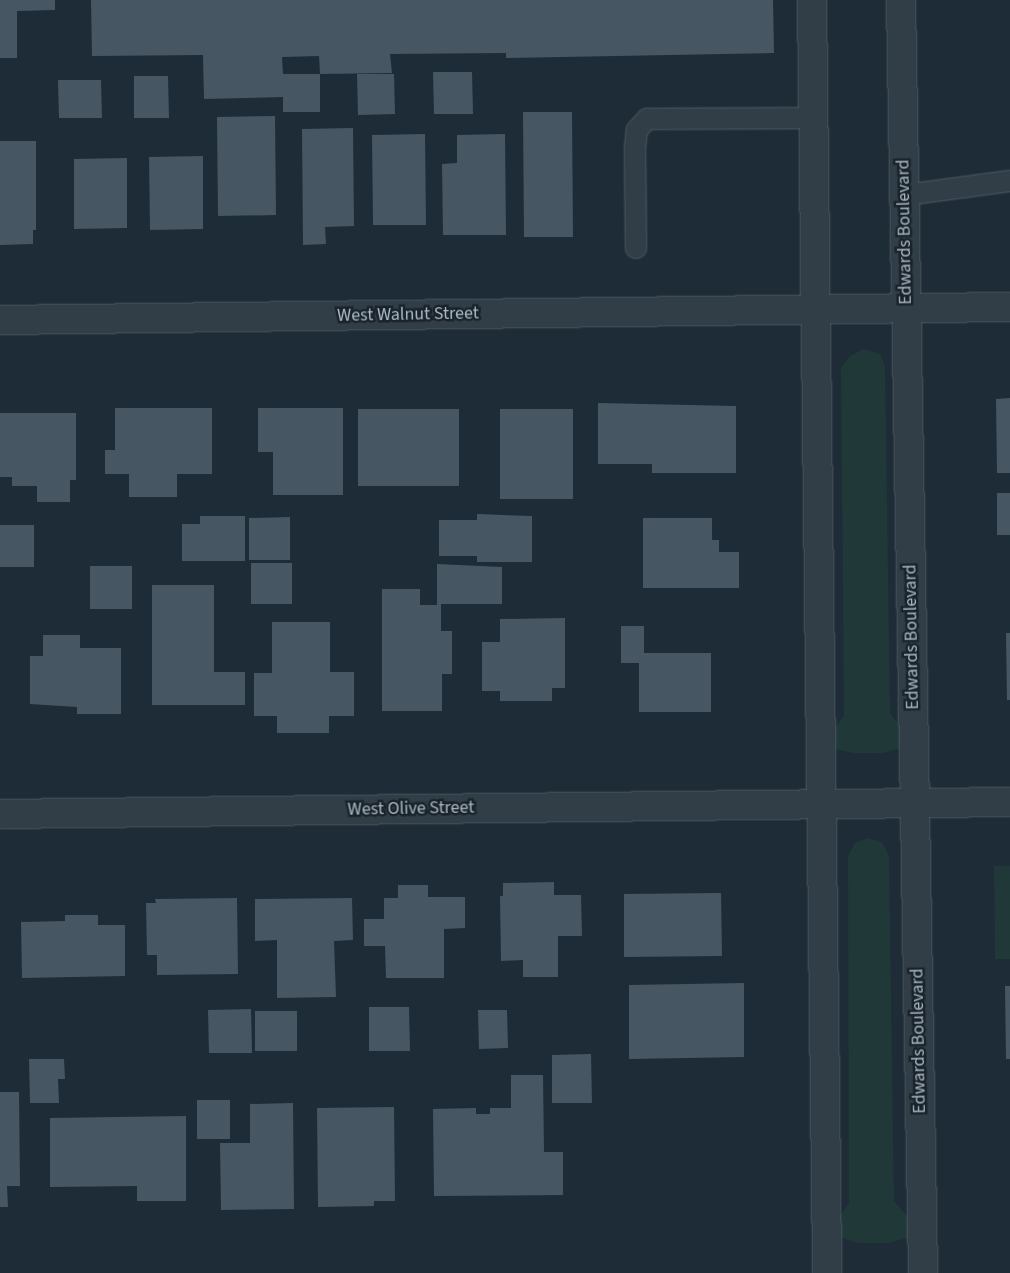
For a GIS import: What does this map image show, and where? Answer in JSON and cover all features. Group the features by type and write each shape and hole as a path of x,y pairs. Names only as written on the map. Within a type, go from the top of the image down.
{"street":[{"path":"812,0 826,1273"},
{"name":"Edwards Boulevard","path":"901,0 923,1273"},
{"name":"West Walnut Street","path":"0,320 1010,307"},
{"name":"West Olive Street","path":"0,814 1010,802"}],"lane":[{"path":"636,248 635,148 637,130 647,119 814,118"},
{"path":"905,195 1010,181"}],"green space":[{"path":"863,349 880,354 885,365 890,713 903,731 904,747 883,753 853,753 832,748 832,732 844,716 841,368 850,356"},
{"path":"867,838 882,842 889,856 894,1201 911,1221 911,1237 889,1243 858,1243 837,1236 837,1221 849,1203 848,856 855,843"},
{"path":"994,866 1010,866 1010,959 995,959"}],"building":[{"path":"0,0 55,0 55,10 17,11 17,58 0,58"},
{"path":"91,0 773,0 774,53 506,58 506,53 390,54 392,73 320,74 320,112 283,112 283,97 204,99 203,55 92,56","holes":["319,56 320,74 283,74 282,57"]},
{"path":"433,72 472,72 473,114 434,114"},
{"path":"357,74 394,74 395,114 358,115"},
{"path":"134,76 168,76 169,118 134,118"},
{"path":"58,80 101,80 102,118 59,118"},
{"path":"523,112 572,112 573,237 524,237"},
{"path":"275,116 276,215 218,216 217,117"},
{"path":"353,128 354,226 325,227 326,244 303,245 302,129"},
{"path":"425,134 426,225 373,225 372,135"},
{"path":"505,134 506,235 443,235 442,164 457,163 457,135"},
{"path":"0,141 36,141 36,230 33,230 33,244 0,245"},
{"path":"203,156 203,229 150,230 149,157"},
{"path":"127,158 127,228 74,229 74,159"},
{"path":"1010,398 1010,473 997,473 996,399"},
{"path":"598,403 736,406 736,473 652,473 652,464 598,464"},
{"path":"115,408 212,408 212,474 177,474 177,497 129,497 129,474 105,474 105,450 115,450"},
{"path":"258,408 343,408 343,495 273,495 273,452 258,452"},
{"path":"358,409 459,409 459,486 358,486"},
{"path":"500,409 573,409 573,499 500,499"},
{"path":"0,413 76,413 76,480 70,480 70,502 37,502 37,486 12,486 12,477 0,477"},
{"path":"997,493 1010,493 1010,535 997,535"},
{"path":"477,514 532,516 532,562 477,562 477,556 439,556 439,520 477,520"},
{"path":"200,516 245,516 245,561 182,561 182,524 200,524"},
{"path":"290,517 290,560 249,560 249,518"},
{"path":"643,518 712,518 712,540 719,540 719,552 739,552 739,588 643,588"},
{"path":"0,525 34,525 34,567 0,567"},
{"path":"251,563 292,563 292,604 251,604"},
{"path":"437,564 502,567 502,604 441,604 441,631 452,631 452,674 442,674 442,711 382,711 382,589 420,589 420,605 437,605"},
{"path":"90,566 132,566 132,609 90,609"},
{"path":"152,585 214,585 214,672 245,672 245,705 152,705"},
{"path":"565,618 565,688 552,688 552,701 500,701 500,691 482,691 482,642 500,642 500,619"},
{"path":"272,622 330,622 330,672 354,672 354,716 329,716 329,733 277,733 277,716 254,716 254,673 272,673"},
{"path":"621,626 644,626 644,653 711,653 711,712 639,712 639,663 621,663"},
{"path":"1006,633 1010,633 1010,700 1007,700"},
{"path":"43,635 80,635 80,648 121,648 121,714 77,714 77,707 30,704 30,656 43,656"},
{"path":"554,882 554,895 581,895 582,936 558,936 558,977 523,977 523,960 501,961 500,896 503,896 503,883"},
{"path":"398,885 428,885 428,897 465,897 465,928 444,929 444,978 386,978 385,946 364,946 364,919 384,919 384,898 398,898"},
{"path":"721,893 722,956 624,957 624,894"},
{"path":"237,898 238,974 157,975 157,955 147,955 146,903 156,903 155,899"},
{"path":"352,898 353,940 334,941 336,997 277,998 277,940 255,941 255,899"},
{"path":"65,915 98,915 98,925 125,925 125,976 22,978 21,922 65,921"},
{"path":"744,983 744,1057 629,1059 629,985"},
{"path":"1005,986 1010,986 1010,1059 1006,1059"},
{"path":"369,1007 409,1007 410,1051 369,1051"},
{"path":"251,1009 252,1053 209,1053 208,1010"},
{"path":"478,1010 507,1010 508,1048 479,1049"},
{"path":"255,1011 297,1011 297,1051 255,1051"},
{"path":"591,1054 592,1103 552,1103 552,1055"},
{"path":"29,1059 64,1059 65,1079 58,1079 59,1103 30,1103"},
{"path":"511,1075 543,1075 544,1152 563,1152 563,1195 434,1196 433,1109 476,1108 476,1114 490,1114 490,1108 511,1108"},
{"path":"0,1092 19,1092 20,1186 7,1186 8,1207 0,1207"},
{"path":"197,1100 230,1100 230,1139 197,1139"},
{"path":"293,1103 294,1209 221,1210 220,1143 250,1143 250,1104"},
{"path":"394,1107 395,1201 374,1201 374,1206 318,1207 317,1108"},
{"path":"186,1116 186,1201 137,1201 137,1186 50,1187 50,1118"}]}
